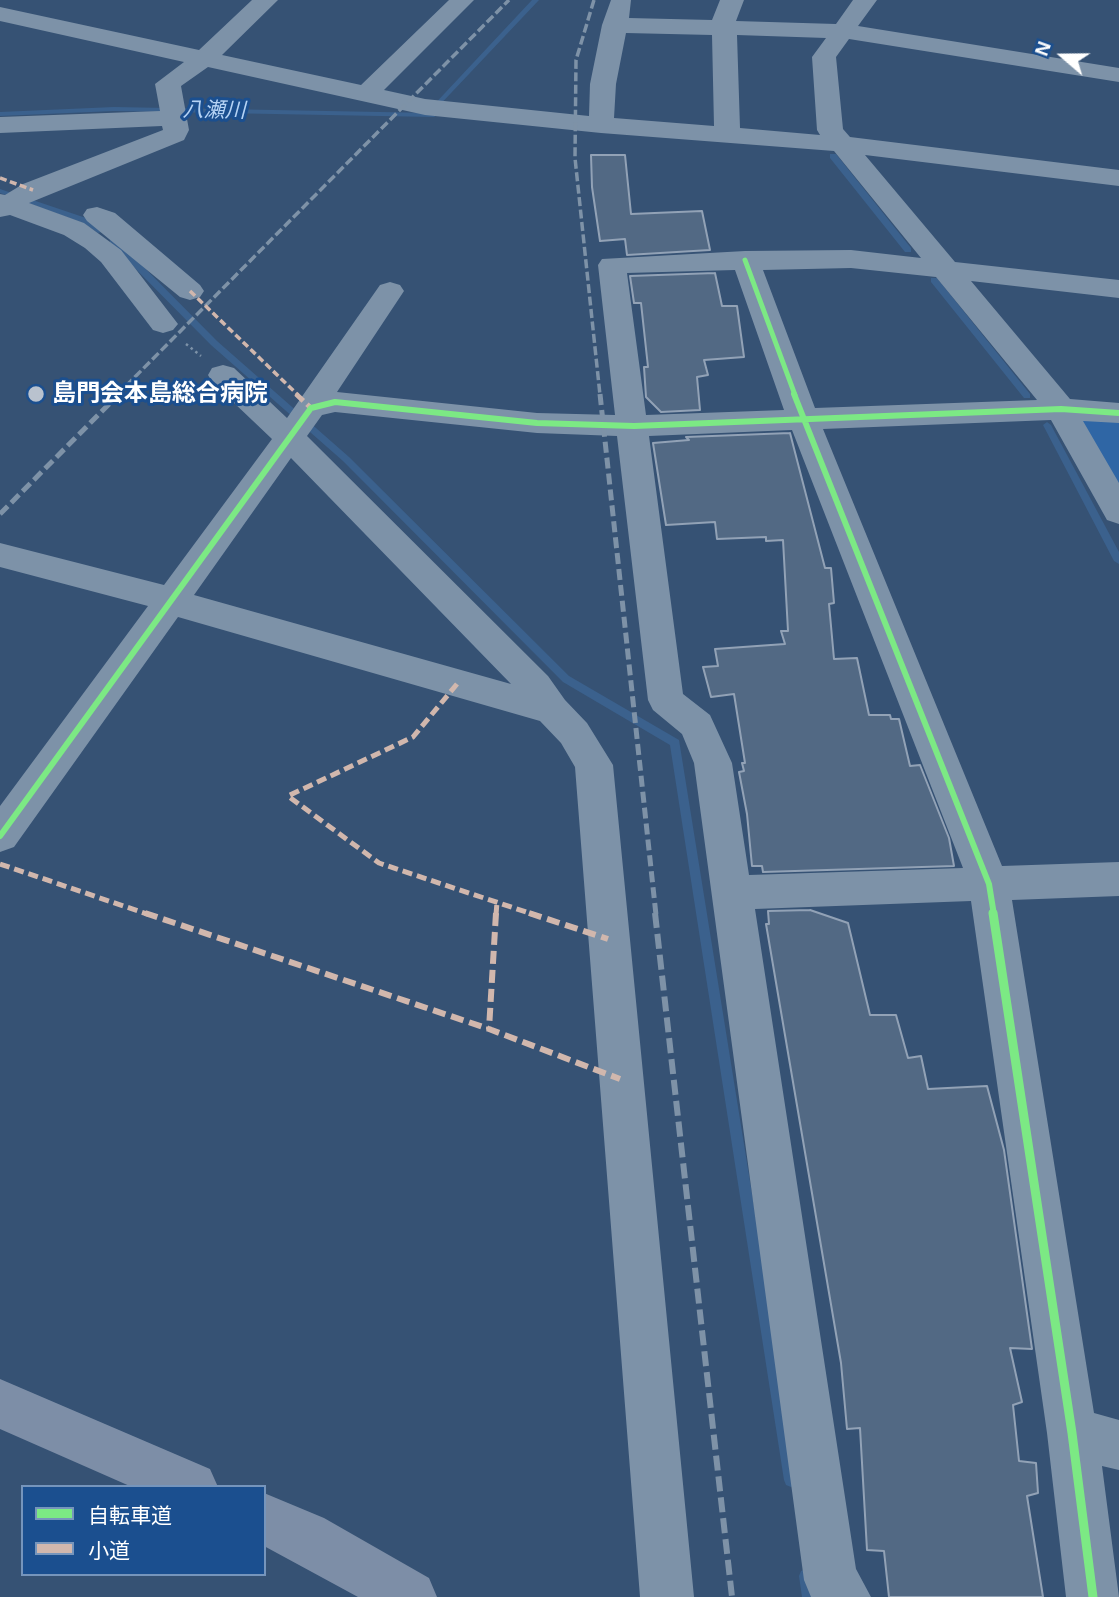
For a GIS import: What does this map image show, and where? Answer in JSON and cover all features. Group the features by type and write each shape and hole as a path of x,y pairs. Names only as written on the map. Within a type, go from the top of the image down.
{"main road":[{"path":"0,1404 187,1485"},
{"path":"266,1520 305,1537 410,1597"}],"street":[{"path":"10,201 174,134 176,130 172,118 175,80 205,58 266,0"},
{"path":"366,94 462,0"},
{"path":"601,120 603,85 614,25 622,0"},
{"path":"727,134 724,16 732,0"},
{"path":"865,0 824,57 830,130 1061,409 1119,512"},
{"path":"0,14 425,107 601,120 841,144 1119,178"},
{"path":"614,25 841,31 1119,75"},
{"path":"0,125 172,118"},
{"path":"10,201 105,219 190,291"},
{"path":"10,201 74,229 95,242 111,256 163,324"},
{"path":"746,260 804,421 989,884 1095,1439 1093,1597"},
{"path":"844,1597 831,1580 713,763 697,725 667,700 612,265 746,260 851,260 1119,289"},
{"path":"0,836 300,422 390,290"},
{"path":"223,375 300,422 535,686 552,710 574,733 594,765 667,1597"},
{"path":"300,422 335,402 537,423 634,426 1061,409 1119,413"},
{"path":"0,555 153,594 168,601 552,710"},
{"path":"732,893 1119,879"}],"path":[{"path":"163,324 223,375"}],"shaded area":[{"path":"1061,409 1119,413 1119,512"}],"building":[{"path":"591,155 625,155 631,214 702,211 710,250 627,255 625,239 600,241 592,187"},
{"path":"715,273 722,306 737,306 744,357 704,360 708,375 697,377 700,410 661,412 646,397 644,367 648,367 641,303 634,303 630,276"},
{"path":"790,433 825,568 831,568 834,603 829,604 834,659 857,658 869,715 890,715 891,719 899,719 910,766 920,765 949,838 954,866 763,872 762,866 752,866 747,814 739,772 744,771 742,763 745,763 734,694 711,697 703,667 718,666 715,649 785,644 781,631 788,631 783,540 766,541 766,537 717,539 715,522 666,525 653,443 689,440 686,437"},
{"path":"810,910 848,923 870,1015 896,1015 908,1058 921,1056 928,1089 987,1086 1004,1150 1032,1349 1010,1348 1022,1402 1013,1405 1019,1461 1036,1463 1038,1493 1027,1496 1043,1597 889,1597 884,1551 867,1550 860,1428 847,1429 841,1363 766,924 769,924 768,911"}],"waterway":[{"name":"八瀬川","path":"432,110 536,0"},
{"name":"八瀬川","path":"0,114 114,109 434,115"},
{"path":"833,156 908,250"},
{"path":"0,191 86,221 101,231"},
{"path":"113,241 214,343 346,459 566,679 675,743 791,1480"},
{"path":"934,280 1027,396"},
{"path":"1047,425 1119,561"},
{"path":"806,1576 809,1597"}],"railway":[{"path":"117,395 509,0"},
{"path":"594,0 576,60 575,158 600,395"},
{"path":"0,514 119,394"},
{"path":"600,394 656,915"},
{"path":"655,913 732,1597"}],"marked path":[{"path":"0,178 33,190"},
{"path":"190,291 311,408"},
{"path":"457,684 413,737 288,796 379,863 608,939"},
{"path":"0,864 489,1029"},
{"path":"497,902 489,1029 620,1079"}],"cycle path":[{"path":"745,260 804,421 989,884 1072,1433 1093,1597"},
{"path":"0,836 311,408 335,402 537,423 634,426 1061,409 1119,413"}],"place":[{"name":"島門会本島総合病院","path":"36,394"}]}
